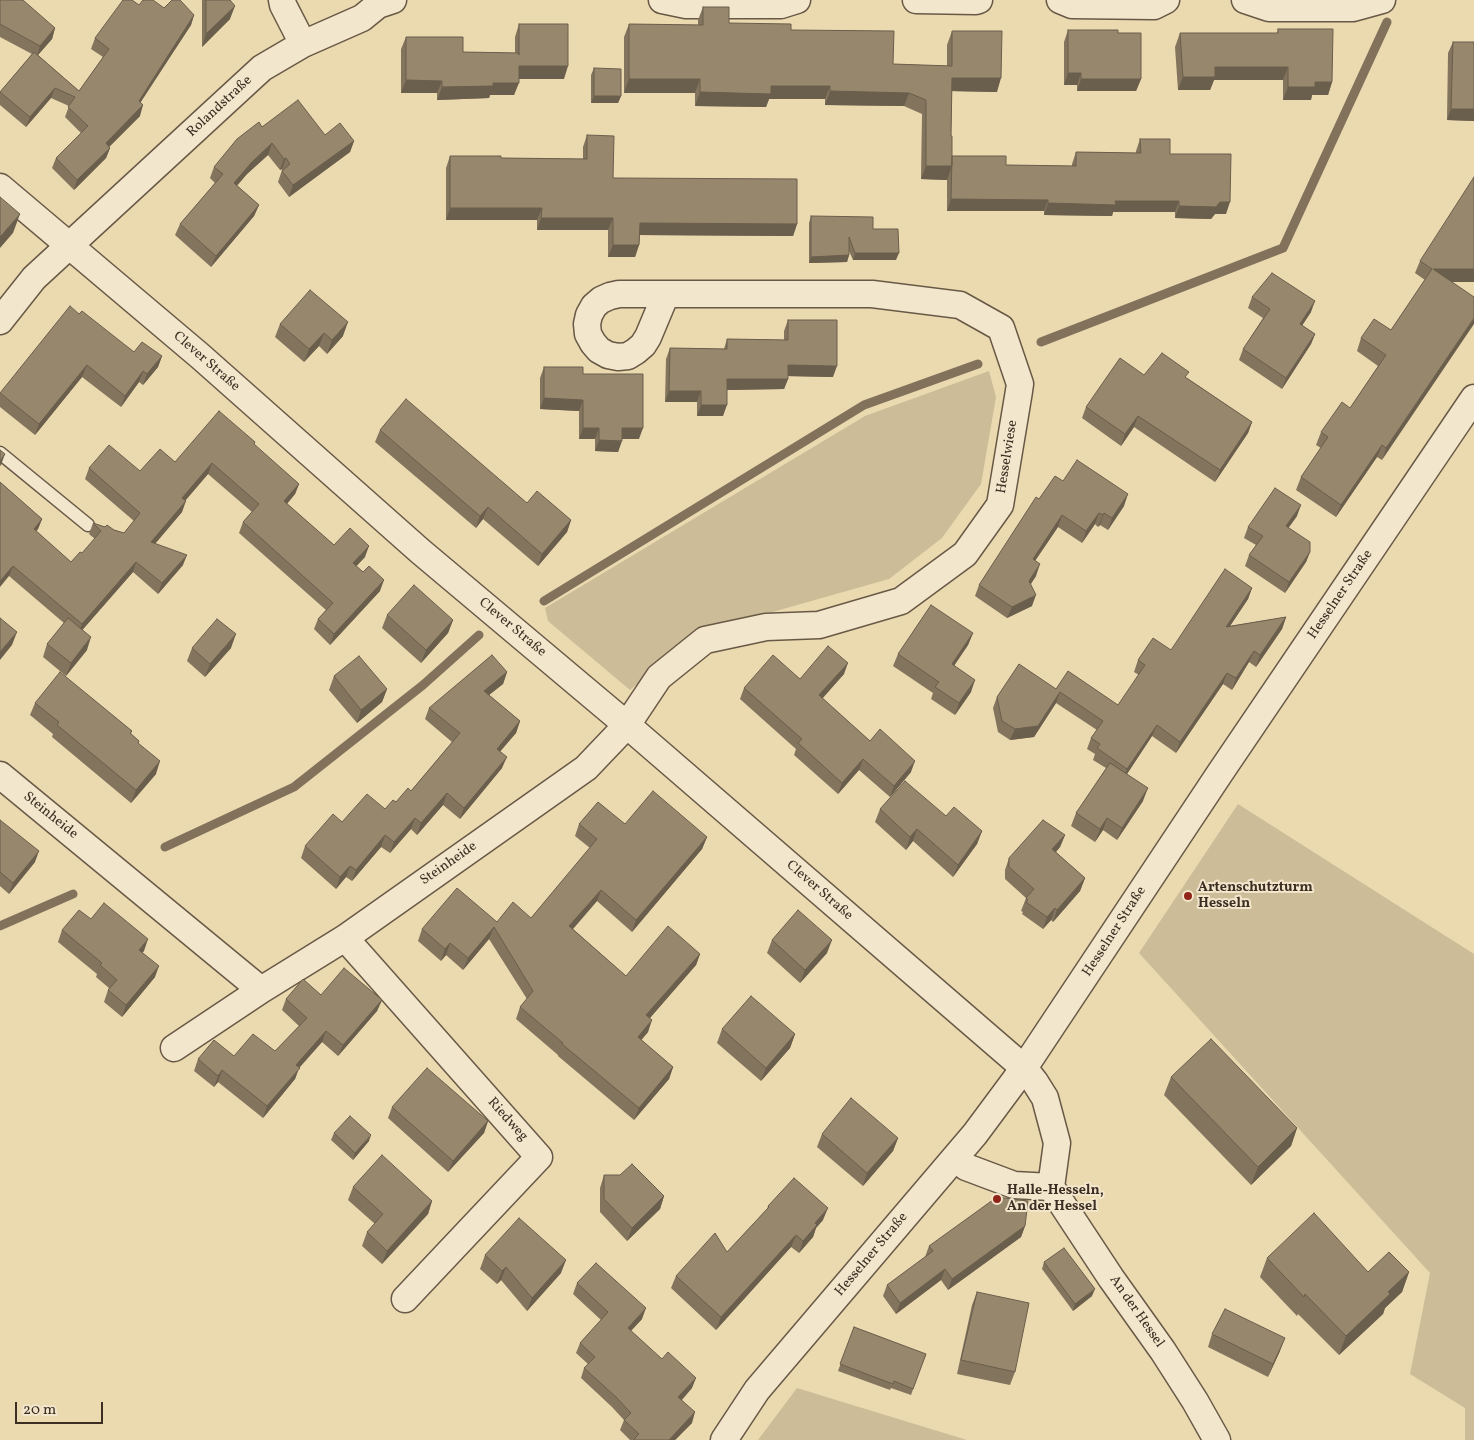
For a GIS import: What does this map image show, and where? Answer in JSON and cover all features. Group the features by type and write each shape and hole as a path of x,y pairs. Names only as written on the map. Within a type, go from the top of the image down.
{"street":[{"path":"282,0 283,6 303,44"},
{"name":"Rolandstraße","path":"0,320 34,278 262,68 303,44 362,18 378,4 393,0"},
{"path":"662,0 686,4 781,4 797,0"},
{"path":"916,0 979,0"},
{"path":"1060,0 1072,4 1154,6 1166,0"},
{"path":"1245,0 1269,8 1353,8 1382,0"},
{"name":"Clever Straße","path":"0,186 200,356 420,551 627,725 1024,1068"},
{"name":"Hesselwiese","path":"627,725 659,677 705,640 766,627 819,625 901,601 965,554 1000,505 1020,384 1002,328 960,305 872,294 666,294"},
{"name":"Hesselner Straße","path":"724,1440 757,1390 975,1134 1024,1068 1220,773 1474,398"},
{"name":"Steinheide","path":"174,1048 344,938 586,768 627,725"},
{"name":"Steinheide","path":"0,775 261,990"},
{"name":"Riedweg","path":"344,938 540,1157 405,1299"},
{"path":"955,1158 966,1167 1014,1185 1051,1187 1057,1143 1045,1098 1024,1068"},
{"name":"An der Hessel","path":"1051,1187 1111,1278 1163,1351 1195,1401 1216,1440"}],"lane":[{"path":"0,453 88,525"}],"shaded area":[{"path":"989,371 996,397 981,484 942,538 889,579 702,632 677,650 630,690 548,621 545,608 865,416"},
{"path":"1238,804 1474,954 1474,1440 1465,1440 1465,1408 1410,1374 1430,1273 1139,953"},
{"path":"797,1388 967,1440 758,1440"}],"building":[{"path":"0,0 23,0 55,28 40,46 0,24"},
{"path":"123,0 132,0 139,5 143,0 153,0 164,8 172,0 180,0 194,15 139,101 143,105 106,143 110,148 77,180 56,158 88,126 68,107 75,97 55,88 30,117 0,92 34,52 79,91 109,49 95,38"},
{"path":"206,0 230,0 235,6 206,34"},
{"path":"703,7 729,7 729,23 791,24 791,30 894,31 893,64 952,66 952,31 1002,31 1001,78 952,78 952,166 926,166 926,100 909,93 830,91 830,86 771,86 771,94 700,92 700,79 629,79 629,24 703,25"},
{"path":"519,24 568,24 568,66 519,66 519,83 493,83 493,86 442,87 442,81 406,80 406,37 463,37 463,52 519,53"},
{"path":"1278,29 1333,29 1332,82 1315,82 1315,87 1288,87 1288,67 1215,67 1215,77 1183,77 1180,33 1278,33"},
{"path":"1068,30 1118,30 1118,33 1141,33 1141,79 1081,79 1081,73 1068,73"},
{"path":"1453,42 1474,42 1474,109 1451,109"},
{"path":"594,68 621,69 621,96 594,96"},
{"path":"298,100 325,135 340,123 354,141 293,185 282,171 290,164 272,143 234,183 259,205 216,256 180,224 223,174 214,167 237,139 259,122 262,127"},
{"path":"587,135 614,136 613,178 797,179 797,224 640,223 639,245 613,245 613,218 541,218 542,208 450,208 450,156 587,159"},
{"path":"1140,139 1170,139 1170,154 1231,154 1230,202 1220,202 1216,207 1179,206 1179,201 1115,201 1116,205 1048,203 1048,200 951,199 952,156 1006,156 1006,165 1076,166 1076,152 1141,153"},
{"path":"1474,177 1474,269 1433,269 1474,297 1474,318 1386,448 1382,445 1341,505 1301,477 1328,437 1321,432 1342,402 1350,408 1386,355 1361,338 1374,319 1391,330 1432,269 1420,261"},
{"path":"0,197 20,214 0,237"},
{"path":"811,216 873,217 873,229 898,229 899,253 855,253 849,237 849,255 811,257"},
{"path":"1272,273 1315,301 1300,324 1315,334 1286,378 1243,349 1270,309 1252,297"},
{"path":"310,290 348,322 332,340 324,333 309,349 280,324"},
{"path":"70,306 79,314 82,311 134,352 142,342 162,356 147,374 143,371 125,396 87,365 39,424 0,393"},
{"path":"788,320 837,320 837,366 788,365 788,379 727,379 727,405 701,405 701,391 669,391 670,348 727,349 727,339 788,340"},
{"path":"1162,353 1189,372 1185,377 1252,422 1220,470 1138,416 1125,434 1086,407 1120,358 1144,375"},
{"path":"544,367 583,367 583,374 643,374 643,428 622,428 622,441 599,440 599,428 583,428 583,400 544,398"},
{"path":"406,399 527,503 537,491 571,520 542,554 488,507 480,516 380,430"},
{"path":"219,411 299,484 284,501 334,545 350,528 369,546 353,563 363,572 369,566 384,580 334,634 318,619 333,603 243,522 259,504 212,463 182,498 186,501 151,542 187,555 162,583 136,562 82,624 13,566 0,581 0,482 42,519 34,529 71,562 80,552 82,553 101,531 93,523 105,527 107,525 114,530 124,533 140,513 89,468 109,445 140,471 160,449 175,462"},
{"path":"0,450 5,454 0,461"},
{"path":"1077,460 1128,494 1112,518 1104,513 1103,515 1099,513 1086,531 1062,515 1033,559 1040,564 1029,581 1036,595 1012,607 979,585 1036,497 1039,499 1055,476 1063,481"},
{"path":"1275,488 1301,505 1286,526 1310,542 1310,552 1289,582 1249,555 1263,536 1248,527"},
{"path":"1225,569 1252,588 1226,627 1286,617 1260,655 1254,651 1236,678 1227,673 1180,742 1157,725 1127,769 1097,748 1100,744 1091,738 1103,721 1060,692 1038,726 1015,729 1002,721 997,697 1019,664 1056,689 1068,671 1118,705 1145,665 1138,660 1153,638 1171,650"},
{"path":"414,585 453,620 426,650 387,615"},
{"path":"931,605 973,633 952,664 975,680 959,703 935,687 939,682 898,654"},
{"path":"0,618 17,632 0,652"},
{"path":"68,618 91,637 71,663 47,644"},
{"path":"217,619 236,634 210,664 192,648"},
{"path":"828,646 848,663 819,695 870,741 880,729 915,761 894,786 863,759 842,783 798,743 802,739 744,688 773,655 800,679"},
{"path":"492,655 507,672 484,691 520,721 497,749 507,757 464,808 447,793 421,823 415,818 394,842 385,835 356,870 350,866 340,877 305,846 333,814 342,822 367,794 385,809 393,800 396,802 408,788 411,791 460,733 429,708"},
{"path":"359,656 387,689 361,710 334,676"},
{"path":"60,672 132,731 130,733 139,741 138,743 160,761 136,790 57,725 59,722 35,703"},
{"path":"1110,763 1148,788 1122,828 1107,818 1100,829 1076,813"},
{"path":"905,781 946,816 954,807 982,831 958,865 917,829 910,837 880,809"},
{"path":"653,791 707,837 636,920 601,890 569,926 626,976 668,926 700,954 646,1015 652,1020 638,1037 673,1067 639,1108 520,1007 533,991 494,927 468,958 450,943 445,949 422,929 457,888 497,922 513,902 531,918 597,839 579,824 598,802 625,824"},
{"path":"0,820 39,851 13,883 0,872"},
{"path":"1043,820 1065,835 1052,849 1085,878 1057,910 1055,908 1047,917 1026,902 1028,900 1026,898 1034,889 1009,867 1009,858"},
{"path":"104,903 148,939 139,950 159,966 126,1005 108,990 117,980 100,965 102,963 62,930 79,910 91,919"},
{"path":"798,910 832,940 805,970 772,940"},
{"path":"344,968 382,1000 343,1045 326,1031 296,1065 300,1068 267,1106 222,1070 218,1076 198,1059 214,1040 234,1056 253,1034 275,1051 307,1018 286,999 303,979 321,995"},
{"path":"751,996 795,1034 766,1068 722,1029"},
{"path":"1211,1039 1297,1128 1258,1167 1171,1077"},
{"path":"427,1068 488,1121 453,1161 392,1107"},
{"path":"851,1098 898,1138 867,1173 822,1134"},
{"path":"350,1116 371,1135 355,1153 334,1133"},
{"path":"382,1155 432,1201 387,1251 367,1232 383,1214 353,1187"},
{"path":"632,1164 664,1196 632,1228 604,1199 604,1175 620,1175"},
{"path":"794,1178 828,1208 803,1241 796,1235 721,1317 676,1276 715,1233 727,1252"},
{"path":"997,1197 1028,1201 1025,1226 952,1279 945,1269 900,1303 887,1285 933,1251 929,1246"},
{"path":"1314,1213 1368,1272 1389,1252 1409,1272 1388,1292 1390,1294 1346,1336 1305,1294 1304,1297 1267,1258"},
{"path":"519,1218 566,1260 532,1298 506,1267 502,1271 485,1255"},
{"path":"1064,1248 1095,1289 1075,1304 1044,1262"},
{"path":"596,1263 646,1308 628,1328 662,1359 668,1352 696,1378 678,1397 695,1412 669,1440 635,1440 639,1434 624,1420 631,1413 584,1368 595,1357 580,1343 608,1312 577,1283"},
{"path":"977,1292 1029,1303 1015,1372 961,1360"},
{"path":"1225,1309 1285,1338 1273,1364 1212,1334"},
{"path":"854,1327 926,1354 913,1389 894,1381 893,1384 840,1364"}],"waterway":[{"path":"1041,342 1283,248 1387,22"},
{"path":"544,601 864,405 978,364"},
{"path":"165,847 294,787 423,685 479,635"},
{"path":"0,926 73,894"}],"place":[{"name":"Artenschutzturm Hesseln","path":"1188,896"},
{"name":"Halle-Hesseln, An der Hessel","path":"997,1199"}]}
